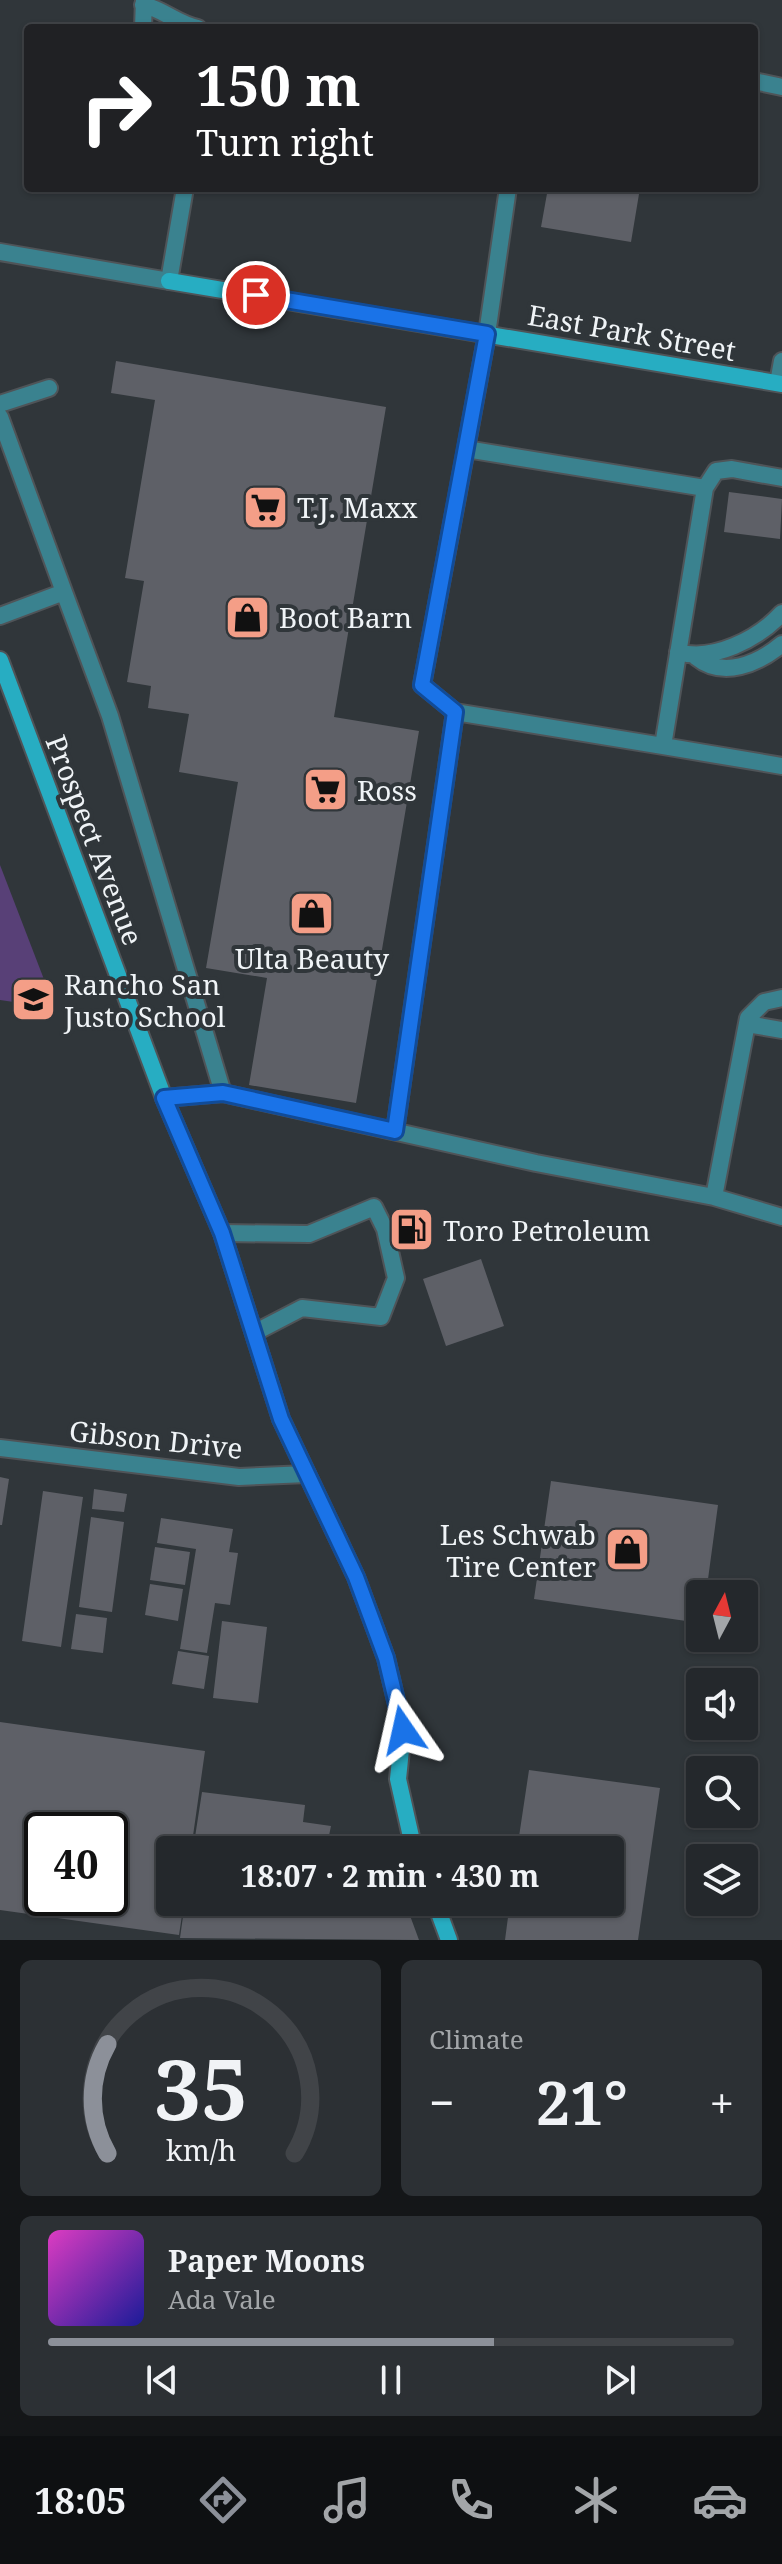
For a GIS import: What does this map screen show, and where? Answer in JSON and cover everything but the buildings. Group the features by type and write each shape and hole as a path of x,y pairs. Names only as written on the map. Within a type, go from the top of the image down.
{"street":[{"path":"143,24 143,2 181,24"},
{"path":"758,82 782,87"},
{"path":"169,281 184,192"},
{"path":"507,192 487,334 422,685 455,712 782,766"},
{"name":"East Park Street","path":"0,252 780,384"},
{"path":"780,384 782,361"},
{"path":"0,404 49,388"},
{"path":"0,417 110,716 223,1093"},
{"path":"466,449 705,488"},
{"path":"663,746 705,488 716,471 732,469 782,478"},
{"path":"0,616 64,592"},
{"path":"696,657 745,643 782,613"},
{"path":"678,652 696,657 709,667 730,669 769,655 782,644"},
{"name":"Prospect Avenue","path":"0,660 164,1098 222,1233 281,1419 356,1577 386,1658 403,1730 398,1779 411,1836"},
{"path":"395,1131 455,712"},
{"path":"714,1197 747,1024 764,1002 782,998"},
{"path":"747,1024 782,1030"},
{"path":"164,1098 223,1093 714,1197 782,1217"},
{"path":"222,1233 309,1234 374,1207 385,1229 396,1278 381,1317 302,1308 254,1333"},
{"name":"Gibson Drive","path":"0,1448 239,1477 307,1474"},
{"path":"440,1916 449,1940"}],"shaded area":[{"path":"0,865 55,1008 0,1000"}],"place":[{"name":"T.J. Maxx","path":"266,507"},
{"name":"Boot Barn","path":"248,617"},
{"name":"Ross","path":"326,790"},
{"name":"Ulta Beauty","path":"312,914"},
{"name":"Rancho San Justo School","path":"33,1000"},
{"name":"Toro Petroleum","path":"412,1230"},
{"name":"Les Schwab Tire Center","path":"627,1550"}],"route":[{"path":"256,295 487,334 422,685 455,712 395,1131 223,1093 164,1098 222,1233 281,1419 356,1577 386,1658 403,1730"}]}
